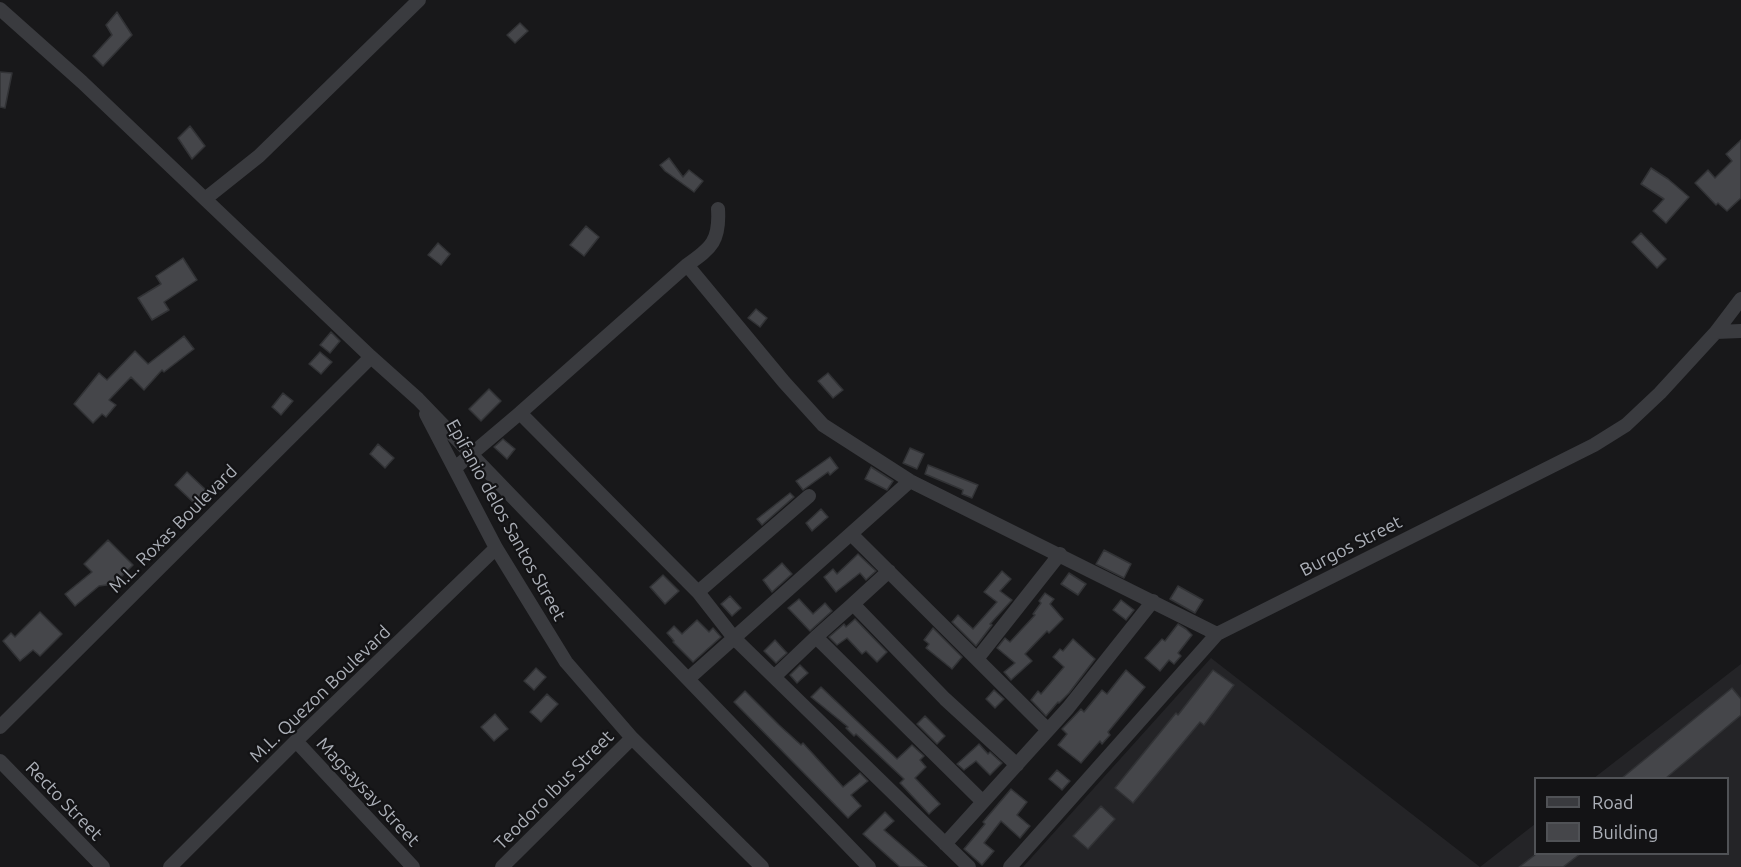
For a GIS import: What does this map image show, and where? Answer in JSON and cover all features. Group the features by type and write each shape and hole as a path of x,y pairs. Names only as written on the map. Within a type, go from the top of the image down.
{"street":[{"path":"205,199 259,156 419,0"},
{"path":"0,9 82,82 418,399 869,867"},
{"path":"455,468 713,243 719,226 718,209"},
{"path":"687,265 784,382 823,425 910,481 1217,634"},
{"name":"Burgos Street","path":"1011,867 1217,634 1594,445 1626,425 1660,393 1716,332 1741,300"},
{"path":"1716,332 1741,331"},
{"name":"M.L. Roxas Boulevard","path":"0,727 371,357"},
{"name":"Epifanio delos Santos Street","path":"418,399 496,548 566,662 632,738 762,867"},
{"path":"520,413 698,592 734,638 969,867"},
{"path":"688,679 910,481"},
{"path":"698,592 808,496"},
{"path":"851,534 1048,730"},
{"name":"M.L. Quezon Boulevard","path":"170,867 296,741 496,548"},
{"path":"977,659 1060,554"},
{"path":"774,677 889,571"},
{"path":"945,844 1068,708 1153,601"},
{"path":"852,604 958,712 1017,765"},
{"path":"816,637 983,802"},
{"name":"Teodoro Ibus Street","path":"502,867 632,738"},
{"name":"Magsaysay Street","path":"296,741 413,867"},
{"name":"Recto Street","path":"0,761 102,867"}],"shaded area":[{"path":"1211,658 1480,867 1023,867"},
{"path":"1741,664 1741,867 1480,867 1534,825 1534,855 1729,855 1729,777 1595,777"}],"building":[{"path":"117,12 132,35 103,66 93,56 112,35 106,25"},
{"path":"520,23 528,31 515,43 507,35"},
{"path":"0,72 12,73 5,108 0,107"},
{"path":"190,126 205,146 192,159 178,138"},
{"path":"1741,140 1741,198 1727,211 1718,203 1716,205 1695,183 1708,170 1715,178 1732,161 1726,154"},
{"path":"669,158 683,177 689,170 703,181 694,192 660,165"},
{"path":"1651,168 1689,197 1666,223 1653,211 1664,199 1641,184"},
{"path":"586,226 599,237 584,256 570,245"},
{"path":"1641,233 1666,259 1657,268 1632,242"},
{"path":"438,243 450,254 441,265 428,255"},
{"path":"183,258 197,280 164,302 169,310 152,320 138,298 161,284 156,276"},
{"path":"756,309 767,318 760,327 748,318"},
{"path":"331,332 340,341 330,353 320,345"},
{"path":"184,336 194,349 164,372 162,370 144,390 131,377 109,400 116,405 106,417 102,414 93,423 74,404 99,373 107,380 135,351 148,364"},
{"path":"320,352 332,362 321,374 309,364"},
{"path":"828,373 843,390 833,398 818,381"},
{"path":"489,389 501,401 481,421 469,409"},
{"path":"283,393 293,401 281,415 272,407"},
{"path":"503,439 515,449 507,459 494,447"},
{"path":"378,444 394,458 385,468 370,454"},
{"path":"910,448 924,454 917,469 903,463"},
{"path":"830,457 838,468 830,475 828,472 803,490 796,481"},
{"path":"928,465 978,485 972,498 962,494 963,490 925,474"},
{"path":"871,467 893,481 887,490 865,479"},
{"path":"187,472 207,491 195,504 175,485"},
{"path":"790,493 794,497 762,525 757,519"},
{"path":"821,509 828,517 812,531 806,523"},
{"path":"108,540 133,565 114,584 99,586 75,606 65,594 92,572 84,564"},
{"path":"1104,550 1131,564 1124,578 1096,564"},
{"path":"858,554 876,571 866,580 860,573 836,592 824,577 833,569 837,574"},
{"path":"782,563 792,574 772,592 763,580"},
{"path":"1002,571 1011,579 1000,591 1012,600 990,624 992,625 976,646 952,622 958,615 973,629 997,602 984,592"},
{"path":"1069,573 1086,584 1078,595 1061,584"},
{"path":"663,575 679,591 665,604 650,587"},
{"path":"1178,586 1203,600 1195,613 1170,599"},
{"path":"1045,593 1054,599 1050,604 1063,619 1049,633 1047,631 1025,654 1032,661 1011,680 1004,672 1015,663 997,648 1005,638 1010,642 1035,615 1033,614"},
{"path":"730,596 741,608 732,616 721,604"},
{"path":"799,599 813,614 825,603 832,611 810,631 788,608"},
{"path":"1121,600 1134,610 1126,620 1113,610"},
{"path":"40,612 62,634 40,656 33,650 20,661 3,641 11,633 15,637"},
{"path":"855,619 887,652 877,662 866,651 862,654 847,638 837,645 829,637 844,624 846,627"},
{"path":"697,620 709,632 713,628 721,637 693,662 667,633 674,626 682,634"},
{"path":"1178,624 1192,635 1178,653 1181,656 1174,664 1169,660 1160,671 1145,658 1162,639 1165,641"},
{"path":"933,628 962,657 952,669 926,648 929,644 924,640"},
{"path":"1073,639 1095,659 1069,693 1046,716 1031,700 1038,691 1041,694 1064,667 1053,657 1060,649 1063,651"},
{"path":"775,640 787,653 776,663 764,651"},
{"path":"800,665 808,673 797,683 790,675"},
{"path":"536,668 546,677 534,690 524,681"},
{"path":"1126,670 1145,687 1108,732 1110,735 1102,744 1100,741 1081,763 1058,745 1067,734 1062,729 1081,709 1084,712 1102,690 1107,694"},
{"path":"1213,670 1234,685 1204,725 1200,722 1133,803 1115,788 1176,713 1178,715"},
{"path":"821,687 897,759 912,745 924,756 920,760 926,767 915,778 940,804 929,814 900,783 904,779 856,734 854,736 846,728 848,727 811,697"},
{"path":"1732,688 1741,699 1741,715 1667,777 1623,777"},
{"path":"994,690 1004,699 995,708 986,699"},
{"path":"745,691 801,745 803,743 843,787 860,773 868,781 851,795 861,806 848,818 734,702"},
{"path":"547,694 558,704 541,722 530,712"},
{"path":"495,714 508,729 494,741 481,727"},
{"path":"925,716 945,736 937,744 917,724"},
{"path":"979,744 988,754 990,752 1002,763 990,775 976,761 964,770 957,764"},
{"path":"1057,770 1070,781 1062,790 1049,779"},
{"path":"1011,789 1027,802 1017,815 1030,826 1020,838 1001,821 984,843 994,851 982,865 964,849"},
{"path":"1101,806 1115,819 1088,849 1073,836"},
{"path":"885,812 894,821 884,830 927,867 900,867 863,834"},
{"path":"1535,855 1579,855 1563,867 1519,867"}]}
